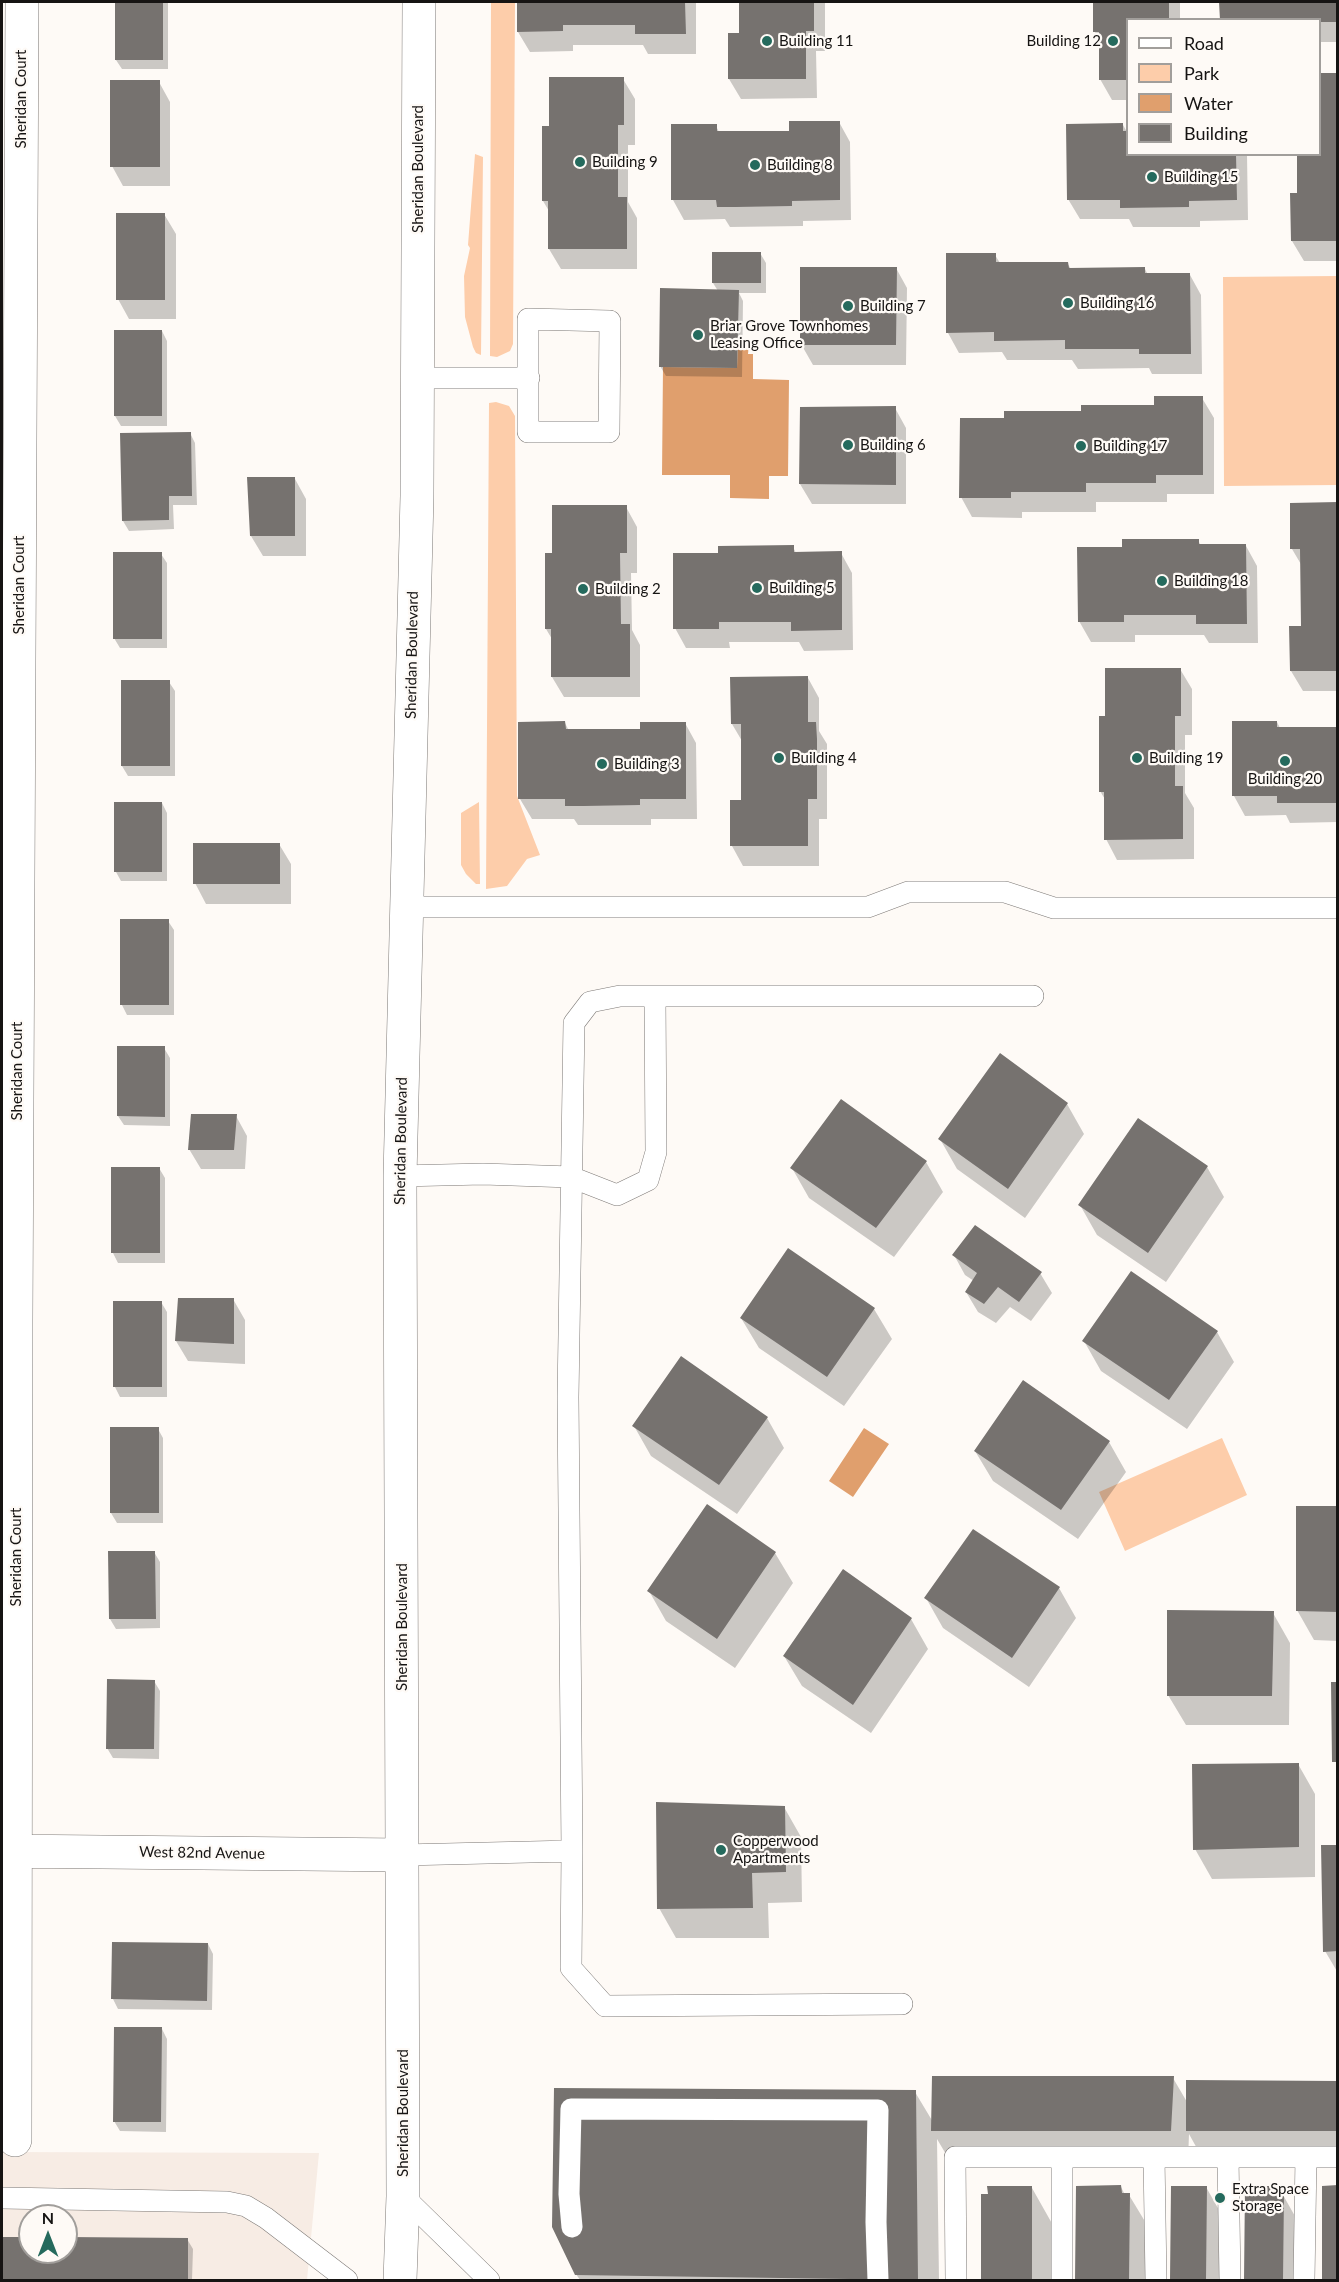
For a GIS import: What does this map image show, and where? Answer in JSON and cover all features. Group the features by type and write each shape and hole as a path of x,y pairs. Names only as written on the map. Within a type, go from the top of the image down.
{"street":[{"name":"Sheridan Court","path":"15,2140 9,1851 9,1319 22,2"},
{"name":"Sheridan Boulevard","path":"400,2280 403,2196 403,1855 400,1176 417,496 419,2"},
{"name":"West 82nd Avenue","path":"9,1851 403,1855"}],"lane":[{"path":"528,319 610,321 609,432 528,432 529,378 528,319"},
{"path":"417,378 529,378"},
{"path":"406,907 868,907 908,892 1005,892 1053,908 1338,908"},
{"path":"902,2004 605,2006 571,1968 568,1397 574,1023 590,1002 620,996 1033,996"},
{"path":"400,1176 483,1174 571,1178 617,1196 648,1180 656,1152 655,996"},
{"path":"403,1855 572,1851"},
{"path":"572,2227 569,2194 571,2109 878,2110 876,2222 878,2280"},
{"path":"956,2280 955,2157 1338,2157"},
{"path":"1062,2157 1062,2280"},
{"path":"1155,2157 1156,2280"},
{"path":"1228,2157 1230,2280"},
{"path":"1304,2280 1306,2157"},
{"path":"403,2196 489,2280"},
{"path":"2,2198 227,2202 246,2206 266,2218 347,2280"}],"shaded area":[{"path":"2,2152 319,2153 307,2280 2,2280"}],"green space":[{"path":"491,2 515,2 513,344 510,351 497,357 490,356"},
{"path":"475,154 483,157 481,355 476,353 473,347 465,317 464,276 470,248 468,245"},
{"path":"1337,276 1337,485 1224,486 1223,277"},
{"path":"496,402 509,406 515,416 517,796 540,855 527,859 507,886 486,889 489,403"},
{"path":"479,802 480,884 476,884 461,865 461,813"},
{"path":"1222,1438 1247,1495 1125,1551 1099,1492"}],"water":[{"path":"738,343 749,343 748,354 753,354 753,379 789,380 788,476 769,476 769,499 730,498 730,475 662,475 663,367 737,368"},
{"path":"864,1428 889,1444 853,1497 829,1481"}],"building":[{"path":"115,2 163,2 163,60 115,60"},
{"path":"517,2 685,2 686,34 635,34 635,25 563,25 563,31 517,32"},
{"name":"Building 11","path":"739,2 814,2 814,31 806,31 806,79 728,79 728,33 739,33"},
{"name":"Building 12","path":"1093,2 1169,2 1169,18 1126,18 1126,80 1099,80 1099,32 1093,32"},
{"path":"1219,2 1338,2 1338,22 1321,22 1321,18 1220,18"},
{"path":"1321,73 1338,73 1338,241 1291,241 1290,193 1297,193 1297,156 1321,156"},
{"name":"Building 9","path":"549,77 624,77 624,125 618,125 618,197 627,197 627,249 548,249 548,201 542,201 542,126 549,126"},
{"path":"110,80 160,80 160,167 110,167"},
{"name":"Building 8","path":"789,121 840,121 840,200 792,201 792,206 717,207 716,200 671,200 671,124 717,124 717,131 789,131"},
{"name":"Building 15","path":"1123,123 1123,131 1126,131 1126,156 1236,156 1237,200 1189,201 1189,207 1120,208 1120,200 1067,200 1066,124"},
{"path":"116,213 165,213 165,300 116,300"},
{"path":"712,252 761,252 761,283 712,283"},
{"name":"Building 16","path":"946,253 996,253 996,262 1068,262 1069,268 1145,267 1145,273 1190,273 1191,354 1139,354 1139,349 1065,349 1065,340 994,341 994,332 946,333"},
{"name":"Building 7","path":"800,267 897,267 896,345 800,345"},
{"name":"Briar Grove Townhomes Leasing Office","path":"660,288 739,290 737,368 659,367"},
{"path":"114,330 162,330 162,416 114,416"},
{"name":"Building 17","path":"1154,396 1203,396 1203,475 1156,475 1156,483 1086,483 1086,492 1011,492 1011,498 959,498 960,418 1004,418 1004,411 1081,411 1081,405 1154,405"},
{"name":"Building 6","path":"896,406 896,485 799,484 800,407"},
{"path":"191,432 192,496 169,496 169,520 122,521 120,433"},
{"path":"247,477 295,477 295,536 250,536"},
{"path":"1338,502 1338,671 1290,671 1289,626 1301,626 1300,549 1290,549 1290,503"},
{"name":"Building 2","path":"552,505 627,505 627,553 620,553 621,624 630,624 630,677 551,677 551,629 545,629 545,553 552,553"},
{"name":"Building 18","path":"1122,539 1199,539 1199,544 1246,544 1247,624 1196,624 1196,615 1124,615 1124,622 1078,622 1077,547 1122,547"},
{"name":"Building 5","path":"794,545 794,552 842,551 842,630 791,631 791,622 719,622 719,629 673,629 673,553 718,553 718,546"},
{"path":"113,552 162,552 162,639 113,639"},
{"name":"Building 19","path":"1105,668 1181,668 1181,716 1175,716 1175,786 1183,786 1183,839 1104,840 1104,792 1099,792 1099,716 1105,716"},
{"name":"Building 4","path":"808,676 808,722 816,722 817,799 808,799 808,846 730,846 730,800 741,800 741,724 731,724 730,677"},
{"path":"121,680 170,680 170,766 121,766"},
{"name":"Building 3","path":"565,721 566,729 640,729 640,722 686,722 686,799 640,799 640,805 565,806 565,799 518,799 518,722"},
{"name":"Building 20","path":"1232,721 1277,721 1277,727 1338,727 1338,803 1277,803 1277,796 1232,796"},
{"path":"114,802 162,802 162,872 114,872"},
{"path":"193,843 280,843 280,884 193,884"},
{"path":"120,919 169,919 169,1005 120,1005"},
{"path":"117,1046 165,1046 165,1117 117,1116"},
{"path":"1000,1053 1068,1103 1008,1189 938,1139"},
{"path":"841,1099 927,1161 876,1228 790,1168"},
{"path":"191,1114 237,1114 234,1150 188,1150"},
{"path":"1138,1118 1208,1166 1148,1253 1078,1205"},
{"path":"111,1167 160,1167 160,1253 111,1253"},
{"path":"975,1225 1042,1272 1019,1302 998,1287 984,1304 965,1292 977,1273 952,1255"},
{"path":"788,1248 875,1308 827,1377 740,1318"},
{"path":"1131,1271 1218,1331 1169,1400 1082,1341"},
{"path":"178,1298 234,1298 234,1344 175,1341"},
{"path":"113,1301 162,1301 162,1387 113,1387"},
{"path":"681,1356 768,1417 719,1485 632,1426"},
{"path":"1023,1380 1110,1441 1061,1510 974,1451"},
{"path":"110,1427 159,1427 159,1513 110,1513"},
{"path":"707,1504 776,1552 717,1639 647,1591"},
{"path":"1296,1506 1338,1506 1338,1612 1296,1611"},
{"path":"973,1529 1060,1587 1012,1658 924,1598"},
{"path":"108,1551 155,1551 156,1619 109,1619"},
{"path":"843,1569 912,1618 853,1705 783,1656"},
{"path":"1167,1610 1274,1611 1272,1696 1167,1696"},
{"path":"107,1679 155,1680 154,1749 106,1749"},
{"path":"1331,1682 1338,1682 1338,1762 1332,1762"},
{"path":"1299,1763 1299,1847 1193,1850 1192,1764"},
{"name":"Copperwood Apartments","path":"656,1802 785,1806 786,1872 752,1873 753,1908 657,1909"},
{"path":"1321,1845 1338,1845 1338,1951 1323,1952"},
{"path":"112,1942 208,1943 207,2001 111,1999"},
{"path":"114,2027 162,2027 161,2122 113,2122"},
{"path":"932,2076 1174,2076 1171,2131 931,2131"},
{"path":"1186,2080 1338,2081 1338,2131 1186,2131"},
{"path":"554,2088 916,2090 918,2280 575,2275 552,2227"},
{"path":"1121,2185 1122,2193 1130,2193 1129,2280 1075,2280 1076,2186"},
{"path":"1338,2185 1338,2280 1322,2280 1322,2186"},
{"path":"987,2186 1032,2186 1032,2280 981,2280 981,2194 988,2194"},
{"path":"1171,2186 1207,2186 1206,2280 1170,2280"},
{"path":"1245,2186 1273,2186 1274,2193 1284,2194 1283,2280 1244,2280"},
{"path":"2,2237 18,2237 18,2264 78,2264 78,2237 188,2238 188,2280 2,2280"}],"place":[{"name":"Building 11","path":"767,41"},
{"name":"Building 12","path":"1113,41"},
{"name":"Building 9","path":"580,162"},
{"name":"Building 8","path":"755,165"},
{"name":"Building 15","path":"1152,177"},
{"name":"Building 16","path":"1068,303"},
{"name":"Building 7","path":"848,306"},
{"name":"Briar Grove Townhomes Leasing Office","path":"698,335"},
{"name":"Building 6","path":"848,445"},
{"name":"Building 17","path":"1081,446"},
{"name":"Building 18","path":"1162,581"},
{"name":"Building 5","path":"757,588"},
{"name":"Building 2","path":"583,589"},
{"name":"Building 4","path":"779,758"},
{"name":"Building 19","path":"1137,758"},
{"name":"Building 20","path":"1285,761"},
{"name":"Building 3","path":"602,764"},
{"name":"Copperwood Apartments","path":"721,1850"},
{"name":"Extra Space Storage","path":"1220,2198"}]}
